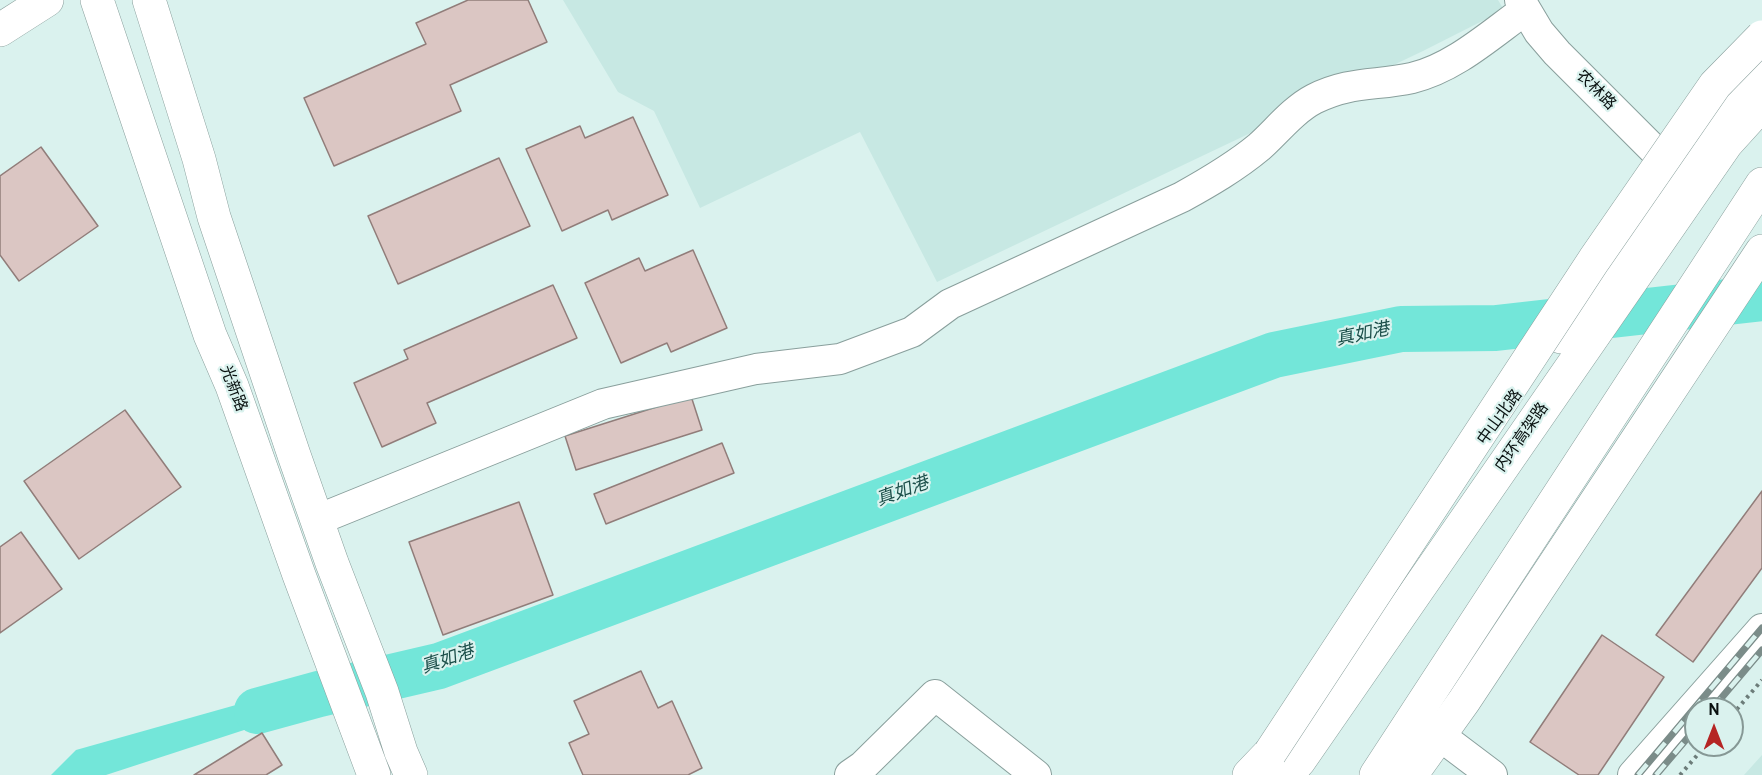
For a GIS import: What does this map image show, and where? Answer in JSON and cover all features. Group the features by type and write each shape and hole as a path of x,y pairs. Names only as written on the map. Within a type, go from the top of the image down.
{"main road":[{"path":"0,30 47,0"},
{"name":"光新路","path":"97,0 210,335 232,386 298,575 374,775"},
{"path":"149,0 199,159 214,218 316,520 382,692 401,752 411,775"},
{"path":"1269,768 1594,260 1715,85 1762,37"},
{"name":"中山北路","path":"1244,775 1281,717 1762,63"},
{"name":"内环高架路","path":"1269,768 1312,741 1726,144 1762,104"},
{"path":"1376,775 1762,184"},
{"path":"1411,775 1464,701 1762,251"}],"street":[{"path":"316,520 603,404 756,369 840,359 912,332 950,304 1216,178 1258,148 1310,101 1354,85 1412,78 1458,57 1522,5"},
{"name":"农林路","path":"1522,5 1539,32 1557,53 1679,175"},
{"path":"1633,775 1762,629"},
{"path":"850,775 863,766 935,695 1036,775"},
{"path":"1439,735 1492,775"}],"path":[{"path":"1744,701 1762,681"},
{"path":"1680,775 1696,757"}],"shaded area":[{"path":"563,0 1498,0 1504,10 1423,51 937,282 860,132 700,208 654,111 618,92"},
{"path":"1762,755 1762,775 1744,775"}],"water":[{"path":"314,683 324,704 106,775 51,775 76,750"}],"building":[{"path":"468,0 528,0 547,42 450,85 461,111 334,166 304,98 426,44 416,23"},
{"path":"633,117 668,195 612,220 608,210 562,231 526,149 580,126 585,138"},
{"path":"41,147 98,226 19,281 0,255 0,176"},
{"path":"499,158 530,226 398,284 368,216"},
{"path":"693,250 727,328 671,352 667,343 621,363 585,283 639,258 645,271"},
{"path":"553,285 577,338 427,403 436,423 382,447 354,383 408,359 404,350"},
{"path":"691,396 702,430 576,470 565,436"},
{"path":"125,410 181,487 79,559 24,481"},
{"path":"722,443 734,473 606,524 594,494"},
{"path":"1762,491 1762,568 1693,662 1656,635"},
{"path":"519,502 553,595 443,635 409,542"},
{"path":"21,532 62,589 0,633 0,547"},
{"path":"1602,635 1664,677 1598,775 1579,775 1530,742"},
{"path":"641,671 658,708 672,701 702,768 688,775 583,775 569,743 589,734 574,701"},
{"path":"262,733 282,765 266,775 194,775"}],"waterway":[{"name":"真如港","path":"257,711 439,666 1274,355 1401,329 1496,328 1762,298"}],"railway":[{"path":"1638,775 1762,628"},
{"path":"1722,697 1762,650"},
{"path":"1656,775 1684,742"}]}
